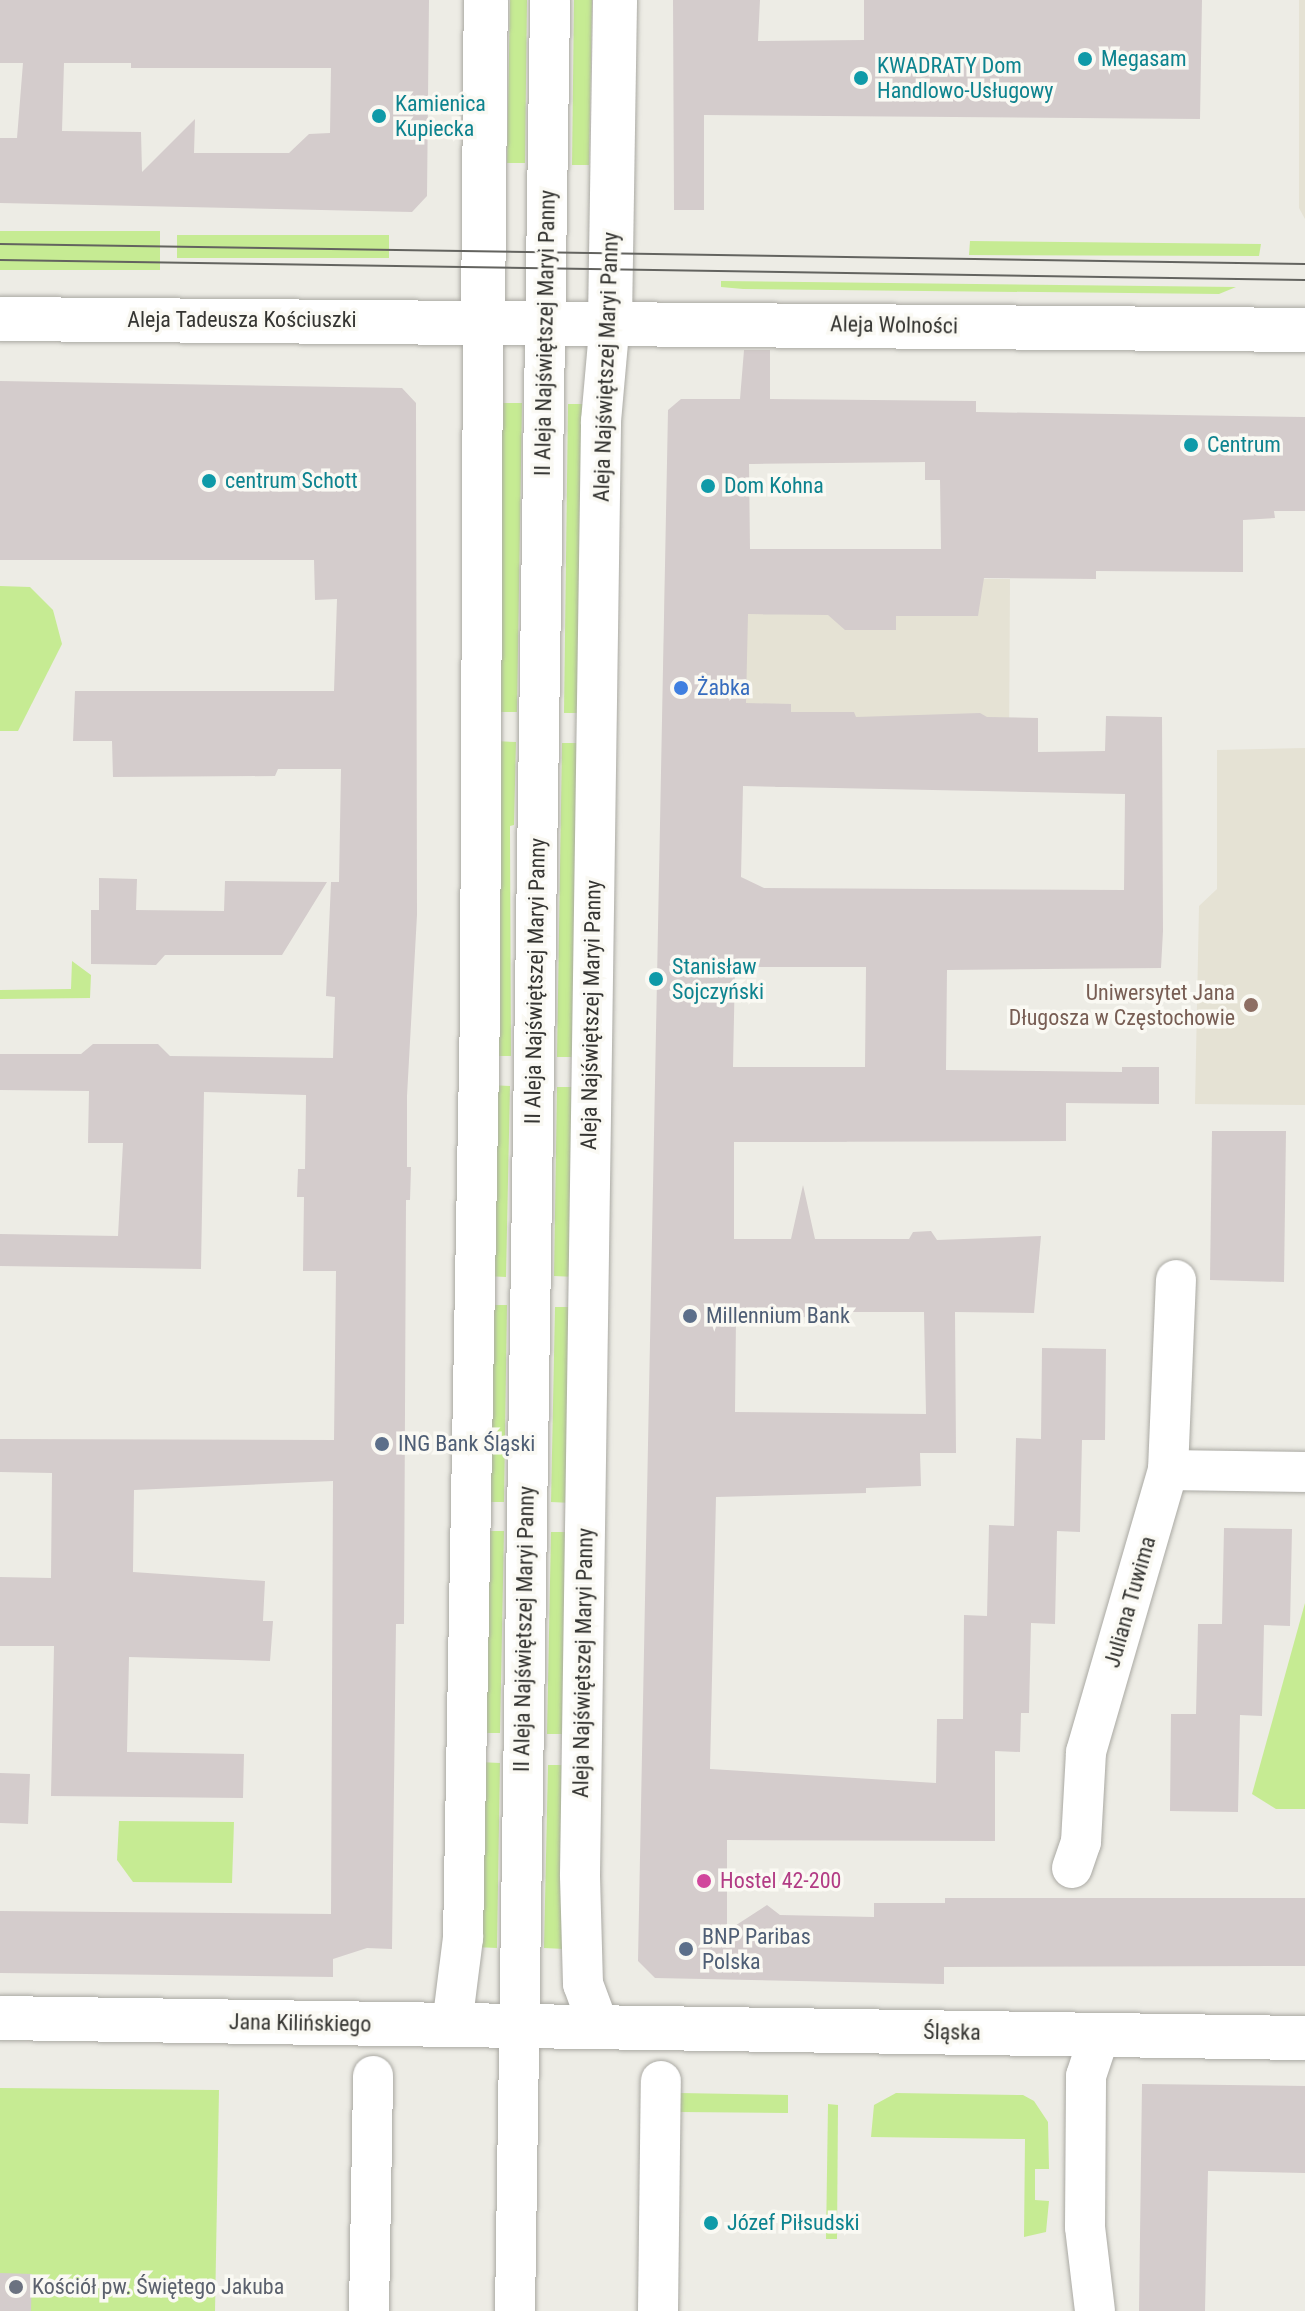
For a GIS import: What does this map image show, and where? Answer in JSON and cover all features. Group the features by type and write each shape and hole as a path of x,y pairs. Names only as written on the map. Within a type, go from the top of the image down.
{"street":[{"path":"452,2025 462,1962 480,947 486,0"},
{"name":"II Aleja Najświętszej Maryi Panny","path":"518,2026 550,0"},
{"name":"Aleja Najświętszej Maryi Panny","path":"599,2027 583,1984 580,1875 601,421 610,321 615,0"},
{"name":"Aleja Tadeusza Kościuszki","path":"0,319 483,320"},
{"name":"Aleja Wolności","path":"483,320 1305,330"},
{"name":"Juliana Tuwima","path":"1072,1868 1081,1842 1086,1752 1168,1470 1176,1280"},
{"path":"1168,1470 1305,1472"},
{"name":"Jana Kilińskiego","path":"0,2018 599,2027"},
{"path":"515,2311 518,2026"},
{"name":"Śląska","path":"599,2027 1305,2038"},
{"path":"1095,2311 1085,2227 1086,2076 1100,2034"},
{"path":"369,2311 373,2076"},
{"path":"658,2311 661,2081"}],"shaded area":[{"path":"1299,0 1305,0 1305,219 1299,208"},
{"path":"665,576 1010,579 1009,752 662,751"},
{"name":"Uniwersytet Jana Długosza w Częstochowie","path":"1305,748 1305,1105 1195,1104 1199,906 1217,889 1217,750"}],"green space":[{"path":"510,0 527,0 525,163 507,163"},
{"path":"574,0 592,0 589,165 572,165"},
{"path":"0,231 160,231 160,270 0,270"},
{"path":"177,235 389,235 389,258 177,258"},
{"path":"970,241 1261,244 1259,256 969,255"},
{"path":"721,281 1236,287 1219,294 743,289 721,287"},
{"path":"499,403 522,403 517,712 495,712"},
{"path":"568,404 590,404 585,713 564,713"},
{"path":"0,586 30,587 53,610 62,644 18,731 0,731"},
{"path":"494,741 516,742 514,825 510,826 511,1056 489,1056"},
{"path":"562,743 584,743 579,1057 557,1057"},
{"path":"72,961 91,975 90,998 0,999 0,990 71,989"},
{"path":"489,1085 510,1086 506,1277 486,1276"},
{"path":"557,1087 580,1087 576,1277 554,1276"},
{"path":"486,1305 507,1305 504,1502 482,1502"},
{"path":"555,1307 576,1307 572,1503 551,1502"},
{"path":"482,1531 504,1531 500,1733 478,1733"},
{"path":"551,1532 574,1532 568,1734 547,1734"},
{"path":"1305,1603 1305,1809 1276,1809 1252,1794"},
{"path":"478,1762 500,1763 497,1948 475,1947"},
{"path":"548,1765 568,1765 565,1949 544,1948"},
{"path":"119,1821 234,1822 232,1883 133,1882 117,1860"},
{"path":"0,2088 219,2090 215,2311 0,2311"},
{"path":"680,2093 788,2095 788,2113 680,2112"},
{"path":"896,2093 1023,2095 1034,2101 1048,2122 1049,2169 1035,2169 1035,2200 1049,2201 1046,2232 1024,2237 1025,2139 871,2137 874,2105"},
{"path":"828,2104 838,2105 837,2239 826,2239"}],"building":[{"path":"0,0 429,0 427,196 412,212 0,203 0,138 17,138 23,63 0,63","holes":["64,63 131,63 131,68 331,68 330,133 309,134 289,153 194,153 195,119 142,172 141,132 62,131"]},
{"path":"673,0 760,0 758,41 864,40 864,0 1202,0 1200,119 704,115 704,210 674,210"},
{"path":"744,350 770,350 770,399 976,401 976,412 1305,417 1305,511 1274,511 1275,518 1243,520 1243,572 1096,571 1096,579 984,578 978,616 896,616 896,630 845,630 828,615 748,614 746,703 791,704 791,712 854,712 856,717 980,713 987,717 1038,718 1038,752 1105,751 1106,716 1162,717 1163,931 1161,968 947,970 946,1070 1122,1072 1122,1067 1159,1067 1159,1104 1066,1103 1066,1141 734,1142 734,1239 791,1239 803,1185 815,1239 909,1239 913,1232 931,1231 937,1240 1041,1236 1034,1313 955,1312 956,1453 920,1453 921,1486 866,1488 866,1493 716,1497 710,1769 936,1783 937,1719 963,1719 964,1615 987,1616 989,1525 1014,1526 1016,1438 1041,1439 1042,1348 1106,1349 1105,1440 1082,1440 1080,1532 1057,1531 1055,1624 1031,1623 1029,1713 1021,1713 1020,1752 995,1751 995,1841 727,1840 727,1931 767,1905 780,1915 874,1917 874,1903 945,1903 945,1898 1305,1898 1305,1966 944,1967 944,1984 655,1978 638,1961 668,410 681,399 740,399","holes":["925,462 925,480 940,480 941,549 750,549 749,464","743,786 1125,794 1124,890 764,888 741,877","735,967 866,967 865,1067 733,1067","818,1312 924,1312 926,1414 735,1412 736,1318 816,1317"]},
{"path":"0,381 402,388 416,403 417,915 407,1096 407,1167 411,1167 410,1200 406,1200 404,1624 396,1624 392,1949 367,1948 333,1959 333,1977 0,1973 0,1911 331,1914 333,1481 134,1490 133,1572 265,1581 263,1621 273,1621 270,1661 129,1657 127,1752 244,1754 243,1798 51,1796 54,1646 0,1646 0,1577 51,1578 52,1473 0,1472 0,1439 334,1440 336,1271 303,1271 304,1197 297,1197 298,1169 305,1169 306,1095 204,1092 201,1269 0,1266 0,1234 118,1236 123,1143 88,1143 89,1091 0,1090 0,1054 81,1054 93,1044 158,1044 170,1056 333,1058 335,997 326,996 331,882 339,882 341,769 278,769 275,776 113,777 112,741 73,741 75,691 334,691 337,599 315,600 314,560 0,560"},
{"path":"99,878 137,879 136,910 224,911 225,881 327,882 282,955 165,955 156,965 91,964 91,910 99,910"},
{"path":"1212,1131 1286,1131 1284,1282 1210,1280"},
{"path":"1224,1528 1292,1529 1290,1626 1264,1625 1262,1716 1240,1715 1238,1812 1170,1811 1171,1714 1196,1714 1198,1624 1222,1624"},
{"path":"0,1773 30,1774 28,1824 0,1823"},
{"path":"1142,2084 1305,2086 1305,2173 1208,2171 1205,2311 1139,2311"},
{"name":"Kościół pw. Świętego Jakuba","path":"0,2273 32,2274 31,2311 0,2311"}],"tram line":[{"path":"0,244 1305,264"},
{"path":"0,260 1305,280"}],"place":[{"name":"Megasam","path":"1085,59"},
{"name":"KWADRATY Dom Handlowo-Usługowy","path":"861,78"},
{"name":"Kamienica Kupiecka","path":"379,116"},
{"name":"Centrum","path":"1191,445"},
{"name":"centrum Schott","path":"209,481"},
{"name":"Dom Kohna","path":"708,486"},
{"name":"Żabka","path":"681,688"},
{"name":"Stanisław Sojczyński","path":"656,979"},
{"name":"Uniwersytet Jana Długosza w Częstochowie","path":"1251,1005"},
{"name":"Millennium Bank","path":"690,1316"},
{"name":"ING Bank Śląski","path":"382,1444"},
{"name":"Hostel 42-200","path":"704,1881"},
{"name":"BNP Paribas Polska","path":"686,1949"},
{"name":"Józef Piłsudski","path":"711,2223"},
{"name":"Kościół pw. Świętego Jakuba","path":"16,2287"}]}
